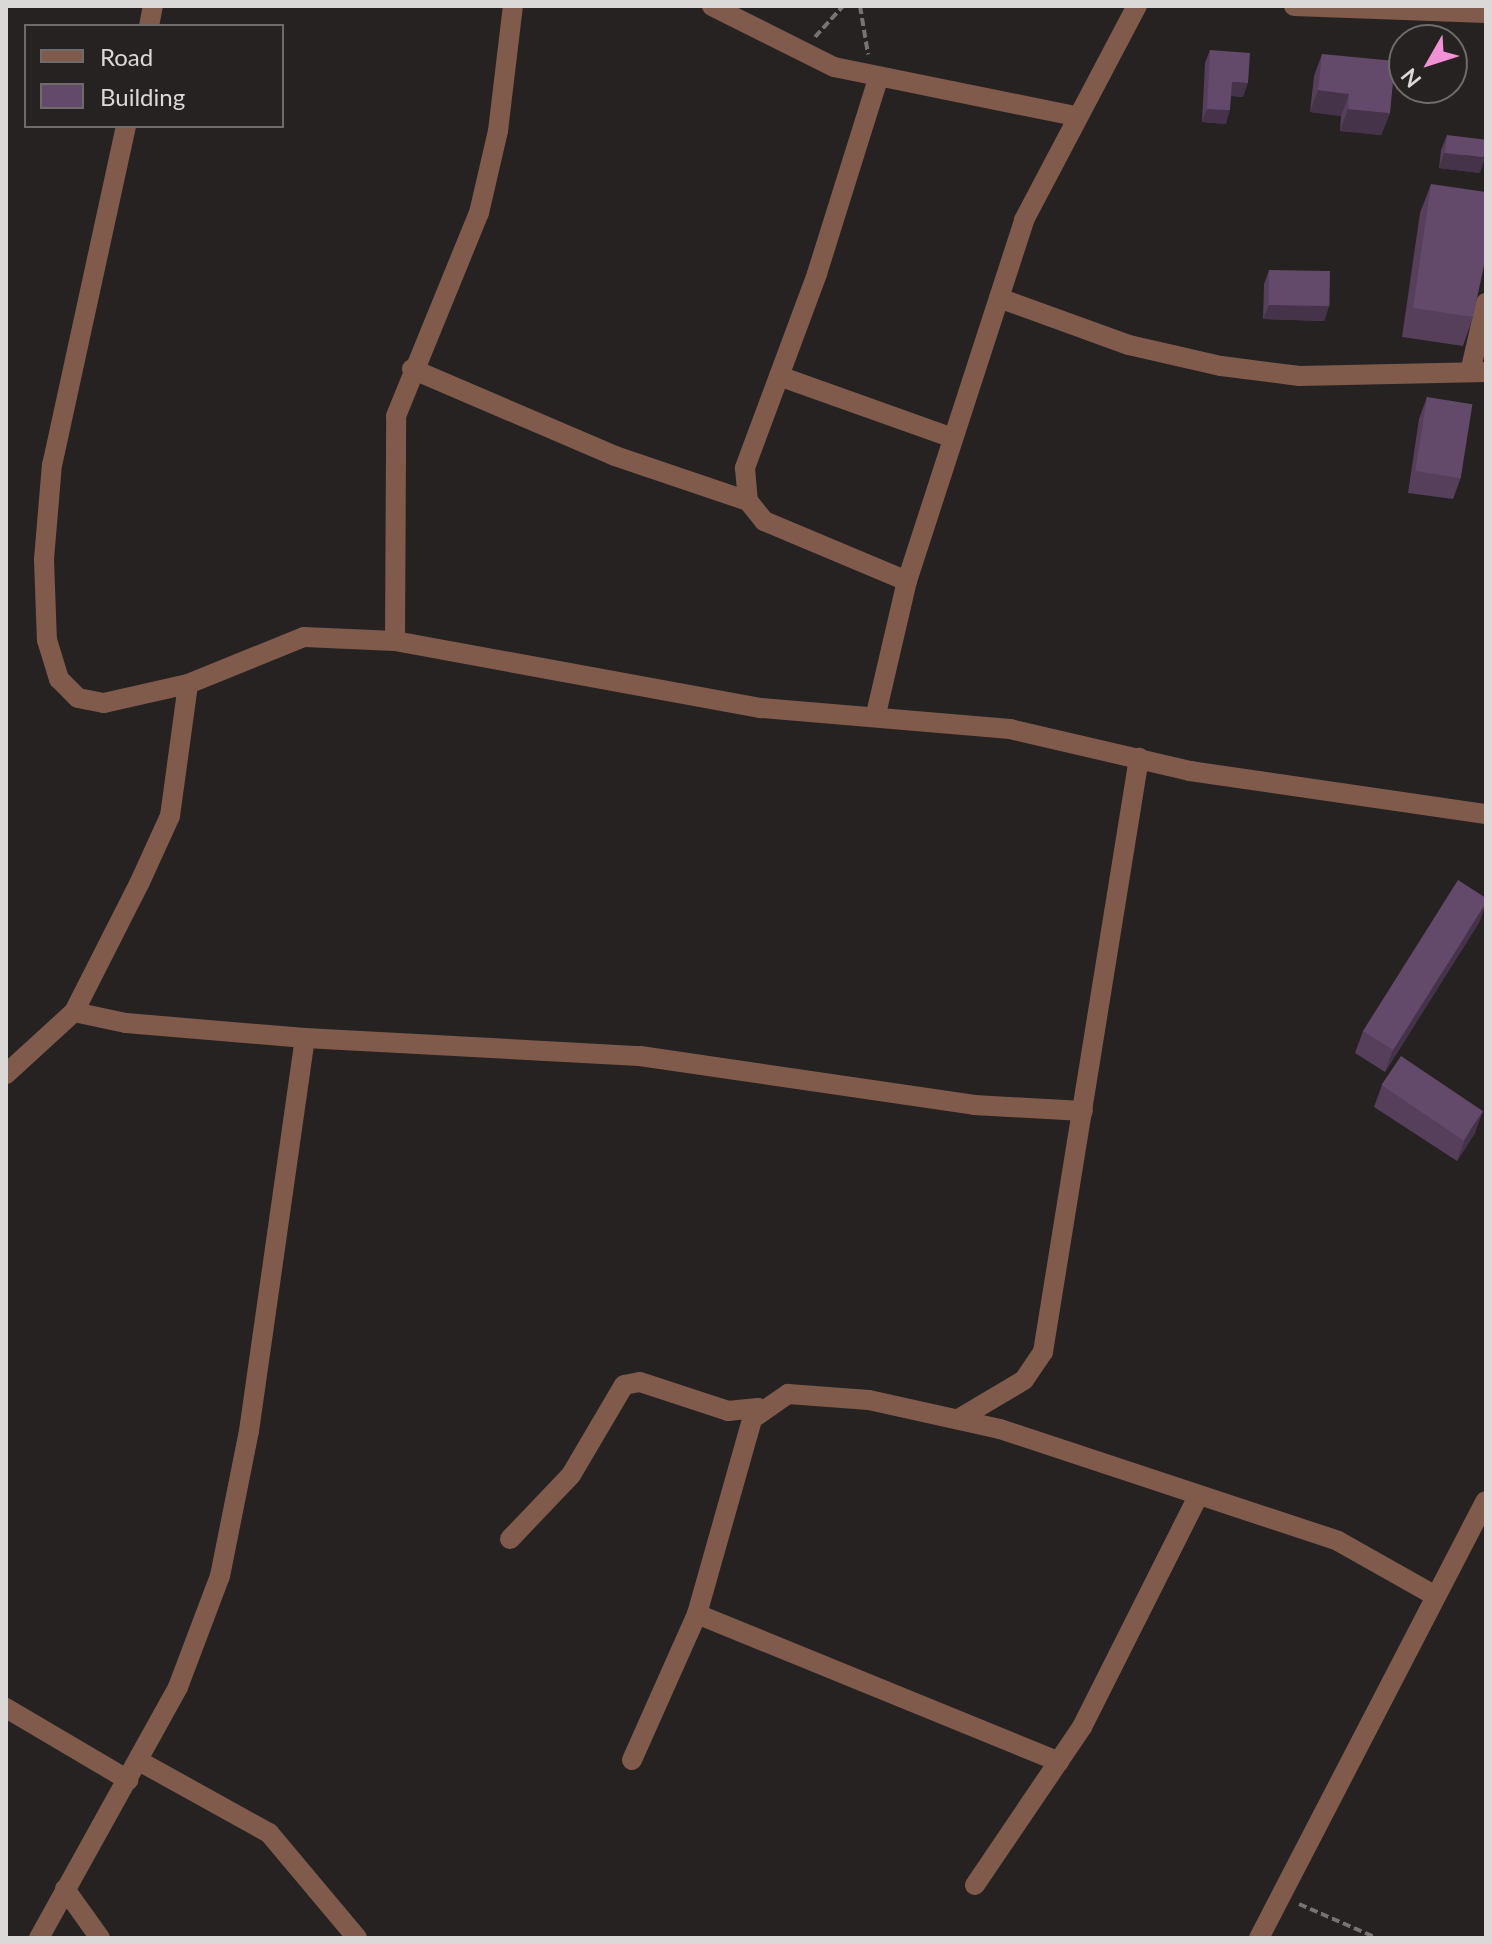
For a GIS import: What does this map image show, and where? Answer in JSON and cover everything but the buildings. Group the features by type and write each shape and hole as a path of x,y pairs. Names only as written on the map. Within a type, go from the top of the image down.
{"street":[{"path":"395,641 391,448 412,369 479,213 498,131 513,6"},
{"path":"712,6 803,51 874,78 1075,116"},
{"path":"876,714 907,581 1024,220 1075,116 1137,6"},
{"path":"1294,6 1486,13"},
{"path":"748,501 745,468 779,376 874,78"},
{"path":"126,128 52,464 47,640 59,679 78,698 104,703 188,684 291,640 395,641 761,708 876,714 1010,729 1139,758 1486,814"},
{"path":"999,298 1129,345 1221,366 1299,376 1479,370 1486,303"},
{"path":"412,369 615,456 748,501 787,536 907,581"},
{"path":"779,376 953,438"},
{"path":"6,1074 74,1012 170,816 188,684"},
{"path":"960,1418 1024,1380 1043,1352 1139,758"},
{"path":"74,1012 126,1023 305,1038 640,1056 974,1105 1083,1111"},
{"path":"39,1938 139,1761 194,1651 220,1576 249,1431 305,1038"},
{"path":"510,1539 571,1475 624,1385 640,1382 728,1411 758,1408 788,1394 821,1394 960,1418 1197,1498 1338,1541 1434,1595"},
{"path":"632,1760 697,1614 738,1454 758,1408"},
{"path":"975,1885 1059,1762 1197,1498"},
{"path":"1259,1938 1282,1900 1434,1595 1486,1501"},
{"path":"697,1614 1059,1762"},
{"path":"6,1708 128,1780"},
{"path":"139,1761 269,1833 357,1938"},
{"path":"65,1889 100,1938"}],"path":[{"path":"803,51 843,6"},
{"path":"860,6 874,78"},
{"path":"1282,1900 1323,1909 1377,1938"}]}
